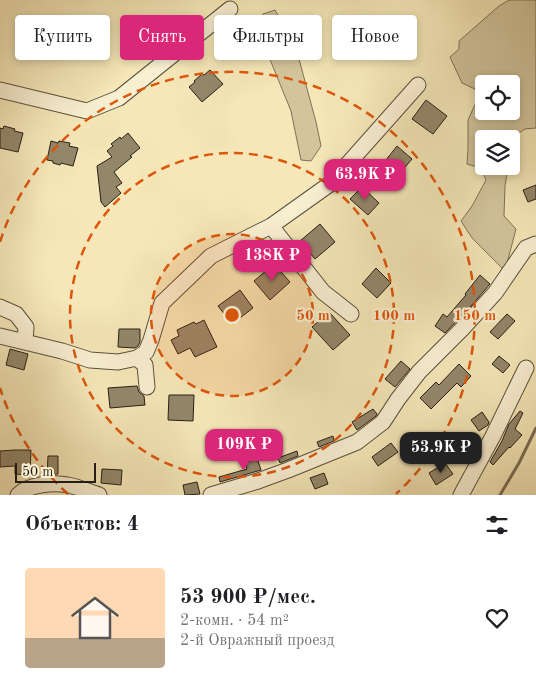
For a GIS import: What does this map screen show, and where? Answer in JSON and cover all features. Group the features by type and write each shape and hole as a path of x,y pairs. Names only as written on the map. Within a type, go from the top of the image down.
{"street":[{"path":"0,90 87,111 119,98 230,9"},
{"path":"0,336 90,360 118,362 137,358 146,352 162,303 211,256 270,226 330,184 418,85"},
{"path":"270,226 324,292 351,314"},
{"path":"211,495 273,476 358,442 383,422 419,372 462,329 494,293 526,248 536,244"},
{"path":"0,308 16,314 26,327 25,342"},
{"path":"137,358 145,365 148,387"},
{"path":"461,495 493,436 526,368"},
{"path":"18,495 35,486 45,484 68,485 100,495"}],"shaded area":[{"path":"509,0 536,0 536,128 525,129 520,133 520,130 475,130 475,166 467,164 468,120 475,105 475,120 520,120 520,75 475,75 475,89 462,83 450,57 459,49 459,41 499,6"},
{"path":"275,10 278,15 263,15"},
{"path":"270,60 299,60 321,146 311,161 301,160 291,111"},
{"path":"484,175 507,175 504,216 516,229 505,271 472,238 461,221 472,206 486,180"}],"building":[{"path":"210,70 223,84 202,102 189,87 202,74 204,75"},
{"path":"426,100 447,116 433,134 412,119"},
{"path":"4,126 23,133 18,152 0,148 0,128 3,129"},
{"path":"128,133 140,148 114,172 122,183 116,187 121,193 105,207 101,202 97,166 112,157 107,151 113,146 111,144"},
{"path":"51,141 70,143 69,146 78,148 73,166 61,163 60,165 47,160"},
{"path":"397,146 412,159 401,172 386,160"},
{"path":"536,185 536,199 528,202 523,190"},
{"path":"362,187 379,203 368,215 350,199"},
{"path":"320,224 335,242 315,259 300,241"},
{"path":"274,264 290,282 270,300 254,281"},
{"path":"376,268 391,283 377,298 362,284"},
{"path":"480,275 490,284 471,306 445,333 435,326 443,314 447,317"},
{"path":"240,290 253,308 232,324 218,306"},
{"path":"329,312 350,335 333,350 312,327"},
{"path":"507,314 515,321 498,339 490,332"},
{"path":"204,320 217,347 195,357 190,348 178,354 171,340 179,336 177,330 194,322 196,324"},
{"path":"119,329 140,329 140,342 138,346 135,348 118,347"},
{"path":"10,349 28,354 24,370 6,365"},
{"path":"499,356 510,365 503,373 492,364"},
{"path":"401,361 410,369 395,387 385,379"},
{"path":"459,364 471,376 461,387 457,383 431,409 420,398 436,382 439,385"},
{"path":"137,386 139,392 144,396 145,405 110,408 108,388"},
{"path":"169,395 194,395 193,421 168,420"},
{"path":"373,409 377,414 376,416 357,430 352,422"},
{"path":"520,411 523,413 515,429 522,435 493,465 490,462 509,424"},
{"path":"482,412 489,422 488,425 479,431 471,420"},
{"path":"333,436 334,441 319,447 317,442"},
{"path":"471,439 478,444 472,454 464,449"},
{"path":"391,443 398,452 378,466 372,457"},
{"path":"31,450 30,475 15,474 15,466 0,467 0,451"},
{"path":"297,451 298,456 280,463 278,458"},
{"path":"48,456 58,456 58,474 47,475"},
{"path":"257,458 261,470 220,482 219,477 247,469 245,463"},
{"path":"445,463 453,474 436,485 429,473"},
{"path":"102,469 122,470 121,485 101,483"},
{"path":"324,473 328,484 315,489 310,478"},
{"path":"197,482 200,494 185,495 183,485"}],"waterway":[{"path":"500,495 519,463 536,428"}]}
